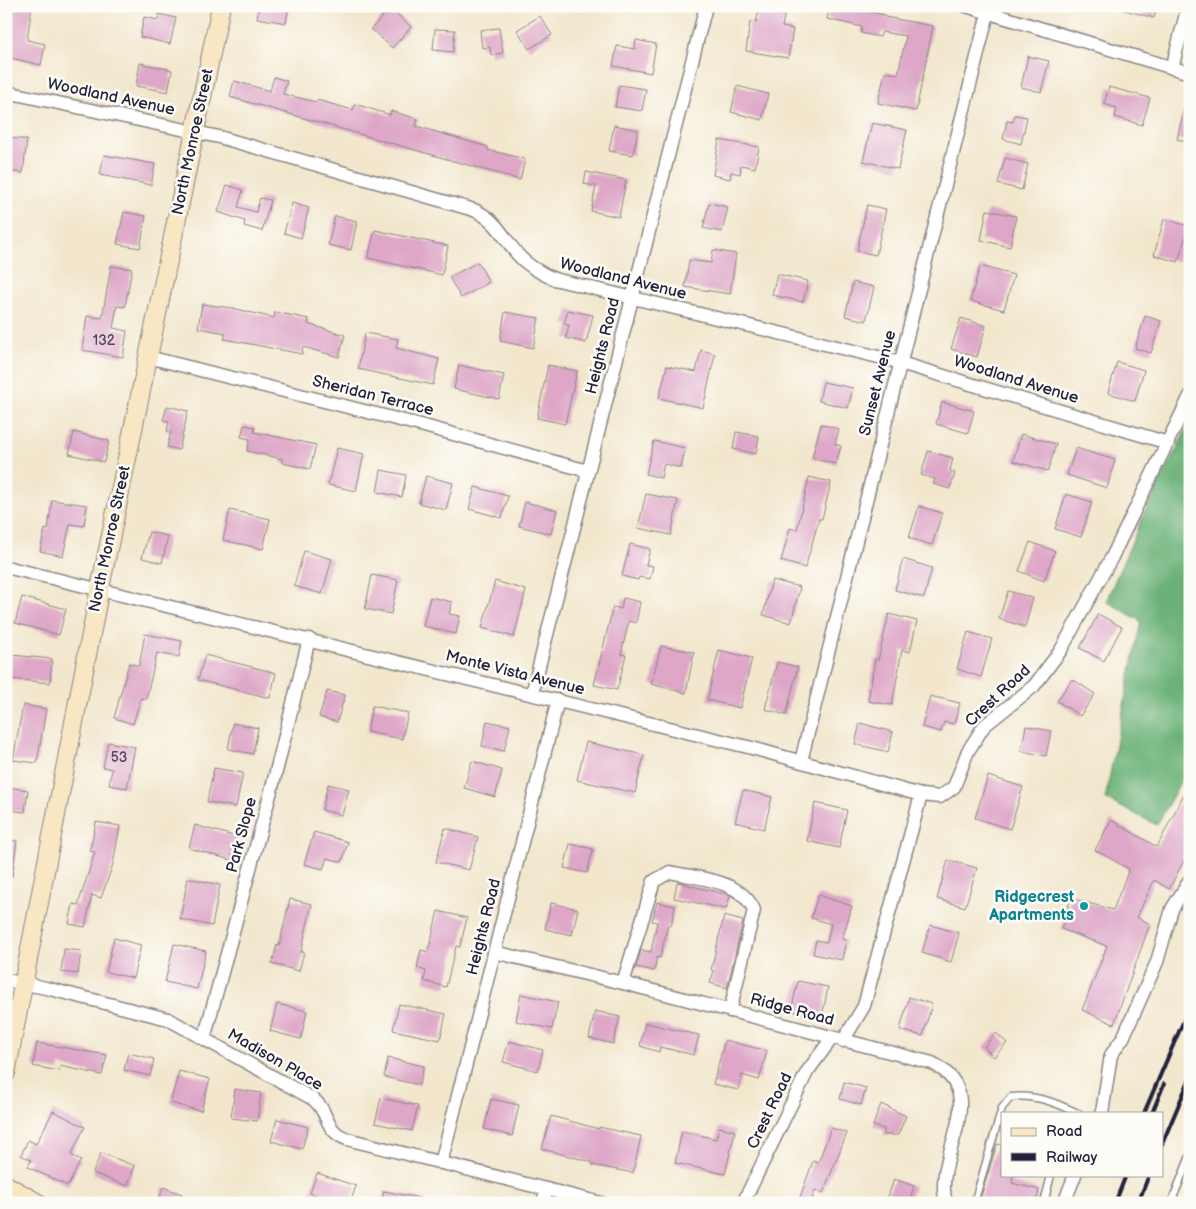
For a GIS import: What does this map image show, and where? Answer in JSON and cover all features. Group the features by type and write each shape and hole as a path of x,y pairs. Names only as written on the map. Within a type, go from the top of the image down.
{"main road":[{"name":"North Monroe Street","path":"6,1073 100,588 221,6"},
{"path":"6,1185 38,1203"}],"street":[{"name":"Heights Road","path":"532,694 706,6"},
{"path":"966,6 1190,73"},
{"path":"1172,68 1188,6"},
{"name":"Sunset Avenue","path":"801,761 988,13"},
{"name":"Woodland Avenue","path":"6,92 195,131 474,210 496,224 518,254 539,272 554,279 900,362 1168,443"},
{"name":"Sheridan Terrace","path":"148,357 415,424 588,471"},
{"name":"Crest Road","path":"743,1203 807,1072 838,1039 864,1006 921,795 932,798 948,794 954,787 968,751 984,726 1020,699 1049,669 1112,557 1190,396"},
{"name":"Monte Vista Avenue","path":"6,567 100,588 558,700 801,761 921,795"},
{"name":"Park Slope","path":"204,1039 309,639"},
{"name":"Heights Road","path":"441,1163 558,700"},
{"path":"623,983 654,881 670,872 733,886 741,892 754,910 730,1011"},
{"path":"1103,1111 1111,1056 1123,1038 1157,962 1172,909 1190,880"},
{"name":"Ridge Road","path":"494,952 623,983 932,1063 952,1077 961,1101 960,1113 944,1174 943,1187 946,1203"},
{"name":"Madison Place","path":"6,980 168,1020 313,1099 322,1107 330,1129 339,1136 601,1203"},
{"path":"1064,1203 1075,1176"},
{"path":"543,1203 547,1189"}],"lane":[{"path":"974,1203 1002,1108 1011,1098 1023,1096 1049,1099 1076,1112"},
{"path":"1171,1203 1190,1156"},
{"path":"1044,1203 1051,1176"}],"green space":[{"path":"1190,422 1190,764 1157,825 1105,799 1141,621 1106,601 1145,512"}],"building":[{"path":"13,6 32,6 27,40 45,44 41,65 6,57 6,35 8,36"},
{"path":"259,6 289,6 286,23 257,18"},
{"path":"760,6 786,6 782,27 793,29 788,58 746,51 750,22 756,23"},
{"path":"830,6 853,6 852,8 885,15 885,17 933,26 916,111 878,103 885,72 898,74 906,36 882,32 880,37 861,33 862,27 827,19"},
{"path":"1121,6 1157,6 1154,18 1121,9"},
{"path":"390,8 411,27 392,48 371,29"},
{"path":"159,14 176,18 170,44 140,37 144,17 158,20"},
{"path":"540,16 552,35 529,49 517,30"},
{"path":"499,28 503,53 491,55 490,47 482,48 480,30"},
{"path":"435,29 455,30 453,52 433,50"},
{"path":"636,40 656,44 651,73 613,66 617,46 635,49"},
{"path":"1028,56 1049,61 1041,92 1021,87"},
{"path":"140,63 172,70 168,92 136,86"},
{"path":"274,77 287,81 283,94 316,102 317,100 353,110 355,104 390,115 391,111 418,119 416,126 488,147 488,150 525,159 520,180 230,97 234,81 270,91"},
{"path":"619,85 646,89 642,111 615,107"},
{"path":"737,86 768,94 762,120 731,112"},
{"path":"1109,87 1150,98 1142,125 1115,117 1117,108 1104,104"},
{"path":"1186,101 1190,102 1190,142 1177,139"},
{"path":"1015,115 1027,117 1021,144 1003,139 1007,121 1013,122"},
{"path":"872,123 907,130 898,169 863,161"},
{"path":"614,125 638,130 633,155 609,151"},
{"path":"6,137 27,140 23,173 6,171"},
{"path":"719,140 759,147 755,168 741,165 740,174 731,172 730,179 713,175"},
{"path":"104,155 155,164 151,185 100,175"},
{"path":"1005,158 1028,164 1022,190 998,184"},
{"path":"586,172 626,180 619,217 591,211 596,186 584,184"},
{"path":"227,185 243,190 238,207 256,212 260,198 271,200 262,231 244,226 245,221 218,212"},
{"path":"292,203 309,208 301,238 284,233"},
{"path":"709,203 728,207 722,232 703,228"},
{"path":"867,205 886,209 876,255 857,251"},
{"path":"987,210 1016,216 1010,247 981,240"},
{"path":"124,212 146,216 140,248 117,244"},
{"path":"335,216 357,221 351,250 328,245"},
{"path":"1164,219 1189,226 1178,262 1154,255"},
{"path":"375,230 448,246 442,275 368,258"},
{"path":"713,250 736,254 730,294 685,287 689,260 711,263"},
{"path":"478,262 489,282 461,298 449,277"},
{"path":"111,266 132,269 125,307 117,306 113,328 127,331 123,357 82,350 87,316 102,318"},
{"path":"980,266 1014,275 1004,310 970,301"},
{"path":"777,274 808,281 803,302 772,295"},
{"path":"853,282 874,287 866,321 845,316"},
{"path":"202,304 232,308 274,318 275,312 309,319 308,324 345,335 339,357 303,347 302,354 224,339 226,333 198,328"},
{"path":"568,310 593,315 586,343 566,338 569,325 564,324"},
{"path":"505,312 539,318 533,348 500,341"},
{"path":"1145,316 1161,321 1151,353 1135,348"},
{"path":"961,318 986,326 977,357 951,349"},
{"path":"365,333 398,339 396,348 439,359 433,385 358,369"},
{"path":"701,350 715,354 703,408 659,398 667,366 696,372"},
{"path":"1117,362 1144,370 1135,401 1108,393"},
{"path":"459,365 504,375 499,399 454,389"},
{"path":"548,365 577,371 565,424 537,418"},
{"path":"823,382 853,388 848,408 819,401"},
{"path":"942,402 974,411 968,433 936,424"},
{"path":"167,406 188,411 179,450 167,447 171,432 167,431 169,421 163,420"},
{"path":"821,424 839,429 835,444 841,446 836,464 812,458"},
{"path":"244,425 255,427 254,432 316,445 310,469 282,463 282,459 247,451 250,439 241,437"},
{"path":"74,432 109,441 104,462 69,454"},
{"path":"736,432 759,436 756,454 733,449"},
{"path":"1021,434 1056,444 1048,471 1013,461"},
{"path":"654,441 685,448 681,468 664,464 661,478 646,474"},
{"path":"337,448 364,454 356,491 328,485"},
{"path":"1076,448 1115,460 1107,488 1067,475"},
{"path":"928,451 953,458 950,471 955,473 950,489 933,484 935,479 921,475"},
{"path":"381,470 406,475 402,497 377,492"},
{"path":"426,476 453,483 446,510 419,503"},
{"path":"809,477 831,482 822,519 819,519 805,568 781,561 790,528 797,530"},
{"path":"475,487 508,496 502,518 469,509"},
{"path":"646,494 678,500 671,535 638,528"},
{"path":"1066,494 1092,502 1081,537 1055,529"},
{"path":"52,500 87,505 84,526 70,524 63,556 40,551 45,529 48,530"},
{"path":"525,502 557,510 551,534 519,526"},
{"path":"919,506 942,513 932,545 909,538"},
{"path":"230,510 270,519 263,549 223,540"},
{"path":"149,532 168,536 162,563 142,558"},
{"path":"1030,542 1055,551 1044,581 1019,571"},
{"path":"630,544 650,549 646,565 653,566 650,579 639,577 638,580 622,576"},
{"path":"304,551 332,559 322,594 294,586"},
{"path":"903,559 932,568 924,598 895,590"},
{"path":"372,575 398,580 391,614 365,609"},
{"path":"772,580 800,587 791,623 763,615"},
{"path":"495,581 526,590 514,637 482,628"},
{"path":"1008,591 1033,598 1025,627 999,619"},
{"path":"22,597 66,609 59,635 15,623"},
{"path":"430,597 452,602 449,614 460,616 456,634 423,626"},
{"path":"623,598 640,602 636,623 629,621 621,654 626,655 617,690 594,685 613,607 621,609"},
{"path":"889,614 917,621 910,652 902,650 892,705 868,701 875,659 878,660"},
{"path":"1098,614 1122,627 1104,661 1080,648"},
{"path":"968,632 992,639 981,677 957,669"},
{"path":"145,634 182,641 179,657 157,653 146,699 141,698 133,724 114,718 129,663 139,666"},
{"path":"661,646 694,652 686,693 651,684"},
{"path":"719,650 752,658 740,708 707,700"},
{"path":"12,655 52,659 50,683 10,679"},
{"path":"205,655 276,673 270,698 198,680"},
{"path":"777,662 798,667 786,715 765,709"},
{"path":"1072,679 1095,694 1080,716 1057,701"},
{"path":"327,691 345,695 337,722 319,717"},
{"path":"930,696 960,703 954,724 944,722 941,732 922,727"},
{"path":"23,705 46,709 37,763 13,760"},
{"path":"372,706 408,713 402,739 367,732"},
{"path":"487,721 510,726 504,751 482,746"},
{"path":"233,723 258,728 253,754 228,749"},
{"path":"860,723 893,732 888,752 855,744"},
{"path":"1026,726 1051,731 1046,756 1021,751"},
{"path":"108,742 135,747 127,788 109,785 112,769 103,767"},
{"path":"586,742 644,755 635,793 577,780"},
{"path":"472,761 502,770 495,797 464,788"},
{"path":"214,768 243,773 236,807 207,802"},
{"path":"988,776 1023,787 1010,829 975,818"},
{"name":"Ridgecrest Apartments","path":"1190,782 1190,849 1169,889 1154,880 1137,917 1150,924 1114,1024 1082,1010 1107,946 1061,929 1071,898 1113,910 1129,869 1095,850 1111,820 1157,847"},
{"path":"328,784 349,789 342,815 322,810"},
{"path":"6,787 28,790 25,812 6,810"},
{"path":"743,790 772,797 764,829 735,822"},
{"path":"815,803 847,810 839,848 807,841"},
{"path":"96,822 120,826 113,864 101,898 92,895 85,927 69,924 73,904 78,905 95,852 90,851"},
{"path":"195,825 237,837 231,860 189,848"},
{"path":"445,828 478,837 469,870 436,862"},
{"path":"314,832 348,842 342,862 327,858 323,869 304,864"},
{"path":"6,839 17,841 12,877 6,876"},
{"path":"570,844 593,849 587,873 564,868"},
{"path":"948,860 977,868 965,907 937,899"},
{"path":"188,878 220,885 212,926 180,919"},
{"path":"677,882 730,896 726,909 674,898"},
{"path":"818,895 852,906 842,939 846,940 842,960 813,954 816,940 827,942 831,924 811,918"},
{"path":"290,899 312,904 301,952 304,952 299,971 272,964 277,945 279,946"},
{"path":"657,902 675,906 671,926 668,925 660,958 657,957 654,971 636,967 641,950 651,952 657,922 652,921"},
{"path":"551,903 578,909 572,935 545,929"},
{"path":"438,911 467,918 460,947 456,946 446,987 424,981 426,971 417,968 421,950 428,952"},
{"path":"724,916 743,921 727,988 710,983 714,971 711,970"},
{"path":"930,925 959,933 951,962 922,953"},
{"path":"114,938 141,945 133,978 106,972"},
{"path":"174,944 206,951 197,989 165,982"},
{"path":"64,949 81,951 78,974 61,972"},
{"path":"798,981 828,987 822,1017 791,1011"},
{"path":"521,994 558,1002 552,1029 516,1021"},
{"path":"909,997 932,1004 923,1036 900,1030"},
{"path":"277,1004 307,1011 301,1039 270,1031"},
{"path":"399,1004 446,1014 440,1040 393,1030"},
{"path":"595,1011 620,1017 613,1044 589,1038"},
{"path":"645,1023 699,1035 694,1055 660,1047 659,1052 640,1046"},
{"path":"996,1033 1007,1043 994,1057 984,1047"},
{"path":"725,1040 767,1051 759,1080 742,1075 738,1090 713,1084"},
{"path":"509,1041 543,1050 538,1071 503,1062"},
{"path":"37,1043 107,1055 102,1075 60,1066 59,1071 33,1066"},
{"path":"128,1053 154,1059 150,1076 124,1070"},
{"path":"388,1058 424,1066 419,1085 384,1077"},
{"path":"179,1071 210,1079 201,1111 170,1103"},
{"path":"844,1082 866,1088 861,1105 840,1099"},
{"path":"235,1089 261,1093 257,1121 231,1118"},
{"path":"381,1098 418,1106 412,1131 375,1123"},
{"path":"491,1099 519,1105 512,1136 484,1129"},
{"path":"881,1104 906,1116 898,1135 884,1135 884,1129 873,1126"},
{"path":"53,1111 85,1127 71,1155 81,1160 68,1186 28,1167 31,1160 21,1155 28,1140 36,1144"},
{"path":"551,1116 599,1129 599,1127 641,1136 633,1173 592,1165 592,1162 542,1149"},
{"path":"277,1119 308,1127 302,1149 271,1141"},
{"path":"719,1127 735,1131 725,1174 675,1163 682,1131 716,1139"},
{"path":"831,1128 847,1133 823,1193 815,1190 811,1203 798,1203 813,1161 818,1163"},
{"path":"997,1144 1001,1145 1001,1176 1013,1176 1012,1183 1039,1190 1036,1203 979,1203"},
{"path":"101,1153 135,1166 127,1186 93,1173"},
{"path":"317,1173 356,1186 350,1203 339,1203 310,1193"},
{"path":"894,1179 914,1186 909,1203 886,1203"},
{"path":"163,1187 182,1194 179,1203 158,1203"},
{"path":"384,1191 420,1198 419,1203 381,1203"}],"railway":[{"path":"1144,1112 1190,1006"},
{"path":"1164,1139 1190,1078"},
{"path":"1152,1112 1164,1084"},
{"path":"1115,1203 1126,1176"},
{"path":"1138,1203 1149,1176"}],"place":[{"name":"Ridgecrest Apartments","path":"1084,906"}]}
